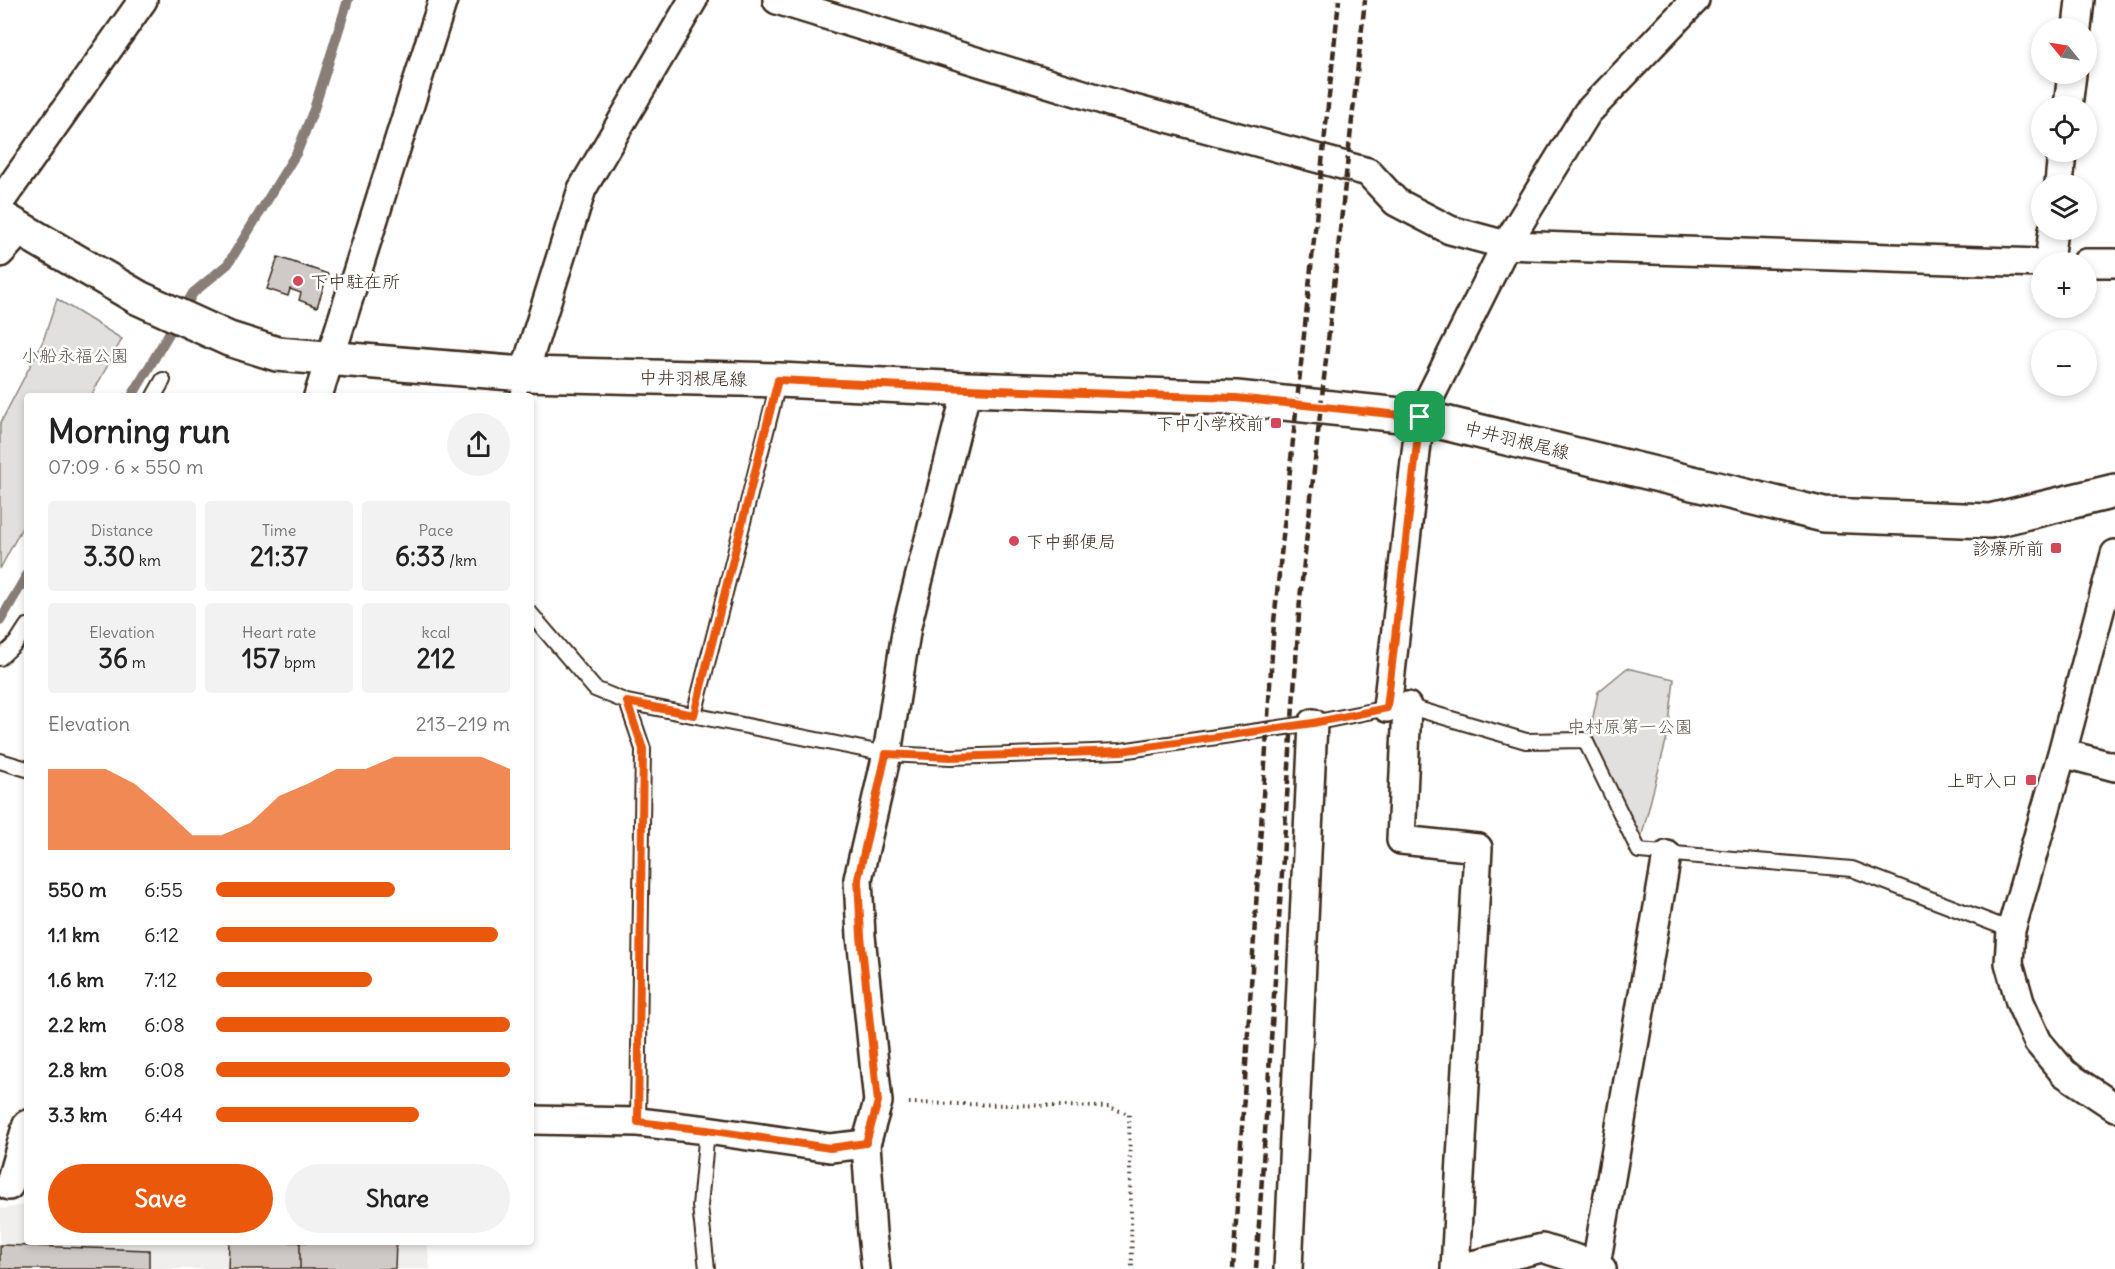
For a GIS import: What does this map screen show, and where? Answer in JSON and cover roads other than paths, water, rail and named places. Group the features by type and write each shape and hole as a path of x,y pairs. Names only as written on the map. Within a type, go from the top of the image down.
{"main road":[{"name":"中井羽根尾線","path":"11,223 139,298 229,339 277,354 521,385 778,380 1236,398 1420,417 1824,516 1990,521 2115,490"}],"street":[{"path":"0,202 143,0"},
{"path":"319,393 443,0"},
{"path":"521,385 582,189 693,0"},
{"path":"777,0 1119,105 1368,172 1396,202 1450,230 1506,245 2031,263"},
{"path":"1667,855 1599,1267 1542,1248 1455,1269 1478,848 1401,840 1397,707 1420,417 1506,245 1587,113 1695,0"},
{"path":"2078,18 2080,0"},
{"path":"0,253 11,223"},
{"path":"2097,263 2115,263"},
{"path":"876,1269 866,1143 878,1102 861,936 858,879 886,754 907,626 967,389"},
{"path":"2115,554 2062,753 2011,930 2009,963 2020,1002 2038,1042 2064,1073 2115,1107"},
{"path":"1288,1269 1313,723"},
{"path":"2062,753 2115,767"},
{"path":"534,1120 638,1122 830,1148 866,1143"},
{"path":"12,1186 24,1136"}],"lane":[{"path":"156,393 163,380"},
{"path":"694,715 778,380"},
{"path":"534,618 595,689 627,702 886,754 951,757 1121,751 1313,723 1397,707 1526,741 1585,740 1639,851 1852,869 2011,930"},
{"path":"0,658 16,643 24,631"},
{"path":"627,702 643,749 638,1122"},
{"path":"0,761 24,768"},
{"path":"707,1130 700,1206 707,1269"}],"waterway":[{"path":"134,393 193,293 228,264 297,152 314,109 348,0"},
{"path":"0,621 24,580"}],"railway":[{"path":"1233,1269 1274,622 1339,0"},
{"path":"1256,1269 1300,599 1365,0"}],"place":[{"name":"下中駐在所","path":"298,281"},
{"name":"下中小学校前","path":"1276,423"},
{"name":"下中郵便局","path":"1014,541"},
{"name":"診療所前","path":"2056,548"},
{"name":"上町入口","path":"2031,780"}],"park label":[{"name":"小船永福公園","path":"75,355"},
{"name":"中村原第一公園","path":"1630,726"}]}
